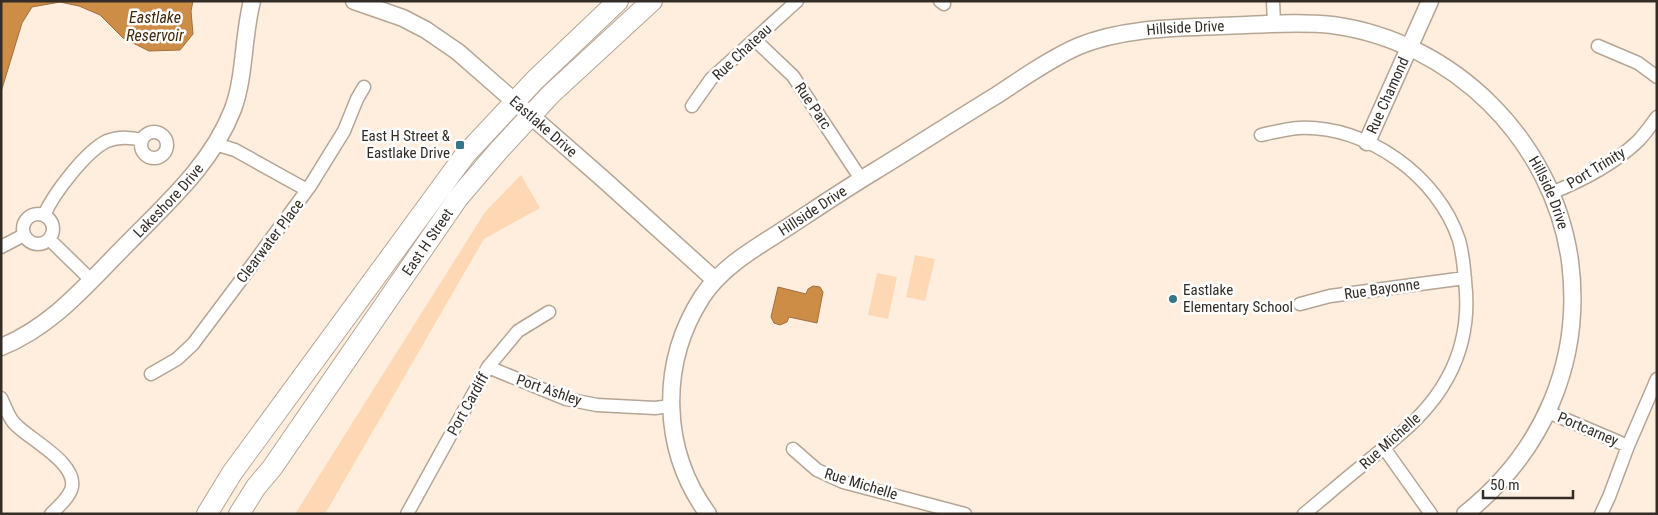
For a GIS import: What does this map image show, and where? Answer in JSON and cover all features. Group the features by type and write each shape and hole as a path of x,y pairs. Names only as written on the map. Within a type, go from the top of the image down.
{"main road":[{"name":"East H Street","path":"206,514 232,473 465,155 515,101 618,1"},
{"name":"East H Street","path":"239,514 458,198 499,150 558,88 652,1"}],"street":[{"name":"Lakeshore Drive","path":"1,348 44,324 66,306 192,177 224,130 234,107 252,1"},
{"name":"Eastlake Drive","path":"354,1 403,18 426,30 458,52 715,280"},
{"name":"Rue Chateau","path":"692,106 711,80 797,1"},
{"path":"1273,1 1274,24"},
{"name":"Rue Chamond","path":"1367,142 1430,1"},
{"name":"Hillside Drive","path":"708,514 691,488 678,457 674,440 671,376 681,337 700,299 715,280 740,258 861,179 1028,75 1078,47 1113,36 1165,28 1315,24 1372,34 1409,47 1428,56 1457,75 1494,107 1521,138 1551,193 1565,236 1571,273 1570,333 1563,370 1548,412 1531,444 1508,474 1481,502 1465,514"},
{"name":"Rue Parc","path":"755,40 793,76 861,179"},
{"path":"1598,46 1638,63 1657,77"},
{"name":"Clearwater Place","path":"151,374 176,358 193,344 307,190 344,131 364,87"},
{"name":"Port Trinity","path":"1551,193 1567,187 1612,162 1638,141 1657,117"},
{"name":"Rue Michelle","path":"1262,135 1298,128 1316,129 1350,136 1367,142 1399,161 1434,194 1448,216 1458,239 1465,278 1467,302 1465,327 1456,360 1440,391 1411,426 1304,514"},
{"path":"44,215 52,199 91,152 107,141 122,137 142,140"},
{"path":"215,144 235,150 307,190"},
{"path":"34,214 44,215 52,221 52,236 46,243 35,244 26,239 24,234 23,230 26,220 34,214"},
{"path":"1,247 24,234"},
{"path":"50,240 91,280"},
{"name":"Rue Bayonne","path":"1300,304 1330,296 1465,278"},
{"name":"Port Cardiff","path":"407,514 488,367 518,331 549,312"},
{"name":"Port Ashley","path":"488,367 566,399 597,405 655,408 672,406"},
{"path":"1601,514 1657,380"},
{"path":"1,398 13,422 67,468 72,480 71,490 51,514"},
{"name":"Portcarney","path":"1548,412 1628,446"},
{"path":"1384,448 1431,514"},
{"name":"Rue Michelle","path":"793,449 817,470 843,482 964,514"}],"shaded area":[{"path":"521,175 540,208 484,239 325,514 295,514 485,212"},
{"path":"915,255 935,259 925,301 906,297"},
{"path":"877,273 897,277 888,319 868,315"}],"water":[{"name":"Eastlake Reservoir","path":"1,1 193,1 191,11 193,34 180,50 149,51 123,38 100,15 79,6 60,2 32,7 22,23 1,92"},
{"path":"813,286 820,287 823,292 817,323 789,317 787,322 780,325 774,323 771,317 778,287 806,294 808,289"}],"place":[{"name":"East H Street & Eastlake Drive","path":"460,145"},
{"name":"Eastlake Elementary School","path":"1173,299"}]}
